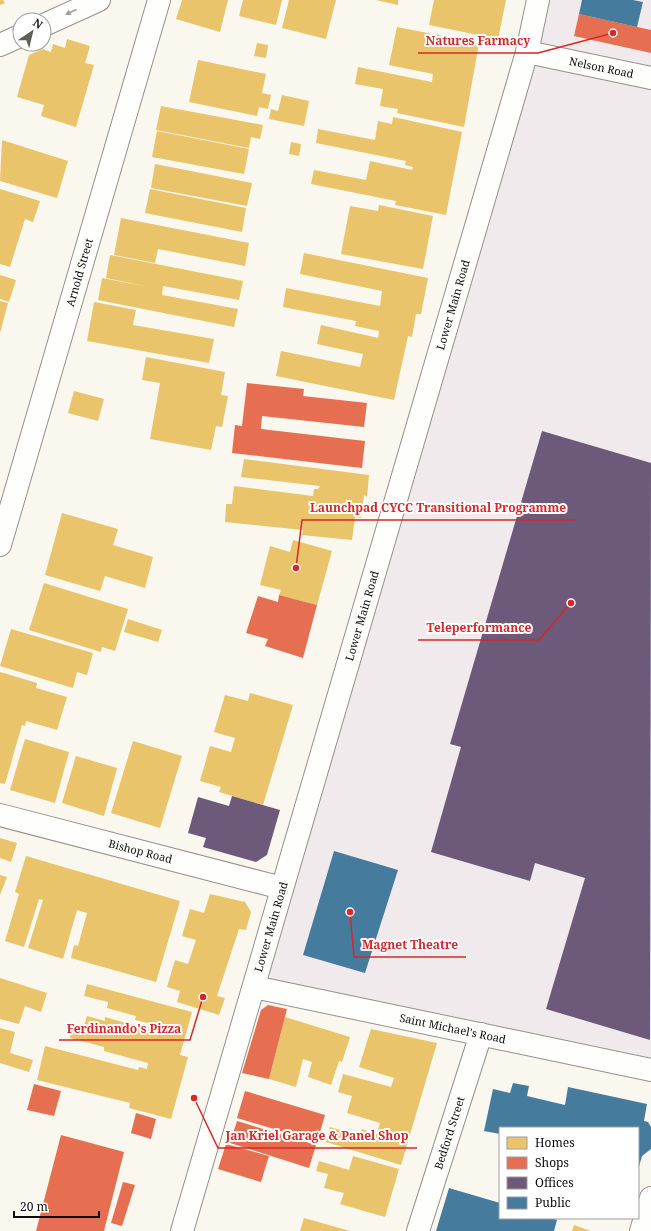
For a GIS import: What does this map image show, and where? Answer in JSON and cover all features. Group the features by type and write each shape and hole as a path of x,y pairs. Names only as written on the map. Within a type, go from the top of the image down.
{"street":[{"path":"52,21 99,0"},
{"name":"Arnold Street","path":"0,545 159,0"},
{"name":"Lower Main Road","path":"182,1231 527,52 538,0"},
{"path":"0,45 12,40"},
{"name":"Nelson Road","path":"527,52 651,78"},
{"name":"Bishop Road","path":"0,815 282,888"},
{"name":"Saint Michael's Road","path":"254,987 651,1070"},
{"name":"Bedford Street","path":"418,1231 481,1034"},
{"path":"642,1231 651,1198"}],"shaded area":[{"path":"538,0 651,0 651,1070 254,987"}],"building: Homes":[{"path":"0,0 3,0 5,3 0,5"},
{"path":"182,0 228,0 220,32 176,19"},
{"path":"243,0 282,0 276,25 239,16"},
{"path":"289,0 336,0 326,39 282,28"},
{"path":"376,0 398,0 398,5"},
{"path":"434,0 506,0 498,39 429,25"},
{"path":"397,27 479,43 464,127 397,113 398,109 380,106 383,89 355,84 358,67 432,82 433,74 389,65"},
{"path":"67,39 90,46 85,63 94,65 76,127 41,116 44,105 17,97 29,55 36,52 52,52 53,44 65,48"},
{"path":"257,43 268,45 266,58 254,56"},
{"path":"198,60 266,74 262,93 271,95 268,109 259,107 257,116 189,102"},
{"path":"282,95 309,101 304,126 269,119 271,109 278,111"},
{"path":"161,106 263,125 260,139 251,137 249,148 156,130"},
{"path":"393,117 462,132 446,215 395,205 396,201 311,184 314,170 366,180 370,161 412,170 413,167 405,165 406,161 316,143 318,129 375,140 378,121 392,124"},
{"path":"157,131 249,149 244,174 152,157"},
{"path":"2,140 68,161 57,198 0,181"},
{"path":"291,142 301,144 299,156 289,154"},
{"path":"155,164 252,183 247,206 151,188"},
{"path":"0,189 40,201 33,222 25,219 10,267 0,264"},
{"path":"150,189 246,208 242,232 145,213"},
{"path":"379,205 433,216 423,269 341,254 350,206 378,211"},
{"path":"121,218 249,243 245,266 158,249 155,263 114,255"},
{"path":"304,253 428,278 421,314 416,314 412,337 408,336 394,400 276,376 281,351 360,367 363,354 317,344 321,325 378,338 379,331 355,326 356,321 283,307 286,288 380,306 382,291 300,274"},
{"path":"110,255 243,281 239,300 163,286 162,295 238,309 234,327 98,300 102,278 149,287 106,278"},
{"path":"0,275 16,280 9,302 0,299"},
{"path":"0,301 8,303 0,333"},
{"path":"94,302 136,310 133,325 214,339 209,363 87,341"},
{"path":"146,357 225,372 221,395 228,396 222,427 216,426 211,450 150,439 160,383 142,380"},
{"path":"74,391 104,399 98,421 68,413"},
{"path":"244,459 369,475 367,497 364,495 361,518 355,517 352,540 302,535 303,530 225,522 226,504 232,504 234,486 313,496 314,489 318,489 320,486 241,477"},
{"path":"62,513 118,529 113,545 153,557 145,588 105,576 100,591 45,575"},
{"path":"293,540 332,551 317,605 279,595 281,590 260,585 270,546 290,552"},
{"path":"44,583 128,609 115,651 102,647 101,652 29,630"},
{"path":"128,619 162,630 158,642 124,632"},
{"path":"11,629 93,653 87,675 77,672 73,688 0,666"},
{"path":"0,672 37,683 36,688 67,697 57,730 26,721 25,726 22,725 5,784 0,783"},
{"path":"250,693 293,705 263,805 219,792 221,787 200,781 210,746 231,752 235,738 214,732 225,695 248,701"},
{"path":"25,739 69,752 55,803 10,790"},
{"path":"133,741 182,756 160,828 111,813"},
{"path":"76,756 117,768 104,816 62,803"},
{"path":"0,838 17,843 11,862 0,858"},
{"path":"26,856 180,901 156,982 71,958 74,945 78,946 87,913 77,910 63,959 28,948 43,900 39,899 24,947 5,941 19,894 15,892"},
{"path":"0,875 7,877 0,895"},
{"path":"210,894 245,902 251,912 246,930 239,929 217,996 225,998 219,1015 177,1002 180,991 167,987 175,960 188,964 196,940 182,936 190,909 204,913"},
{"path":"0,978 47,993 41,1012 25,1006 19,1024 0,1019"},
{"path":"87,984 192,1012 180,1055 188,1057 171,1119 129,1108 130,1103 37,1080 45,1046 138,1070 139,1067 147,1069 148,1063 104,1051 104,1047 70,1038 73,1027 83,1029 87,1016 105,1021 105,1017 150,1030 152,1024 135,1020 136,1016 107,1008 108,1002 84,996"},
{"path":"285,1017 350,1037 342,1062 339,1061 331,1085 308,1077 312,1062 303,1059 296,1087 269,1079"},
{"path":"0,1028 15,1032 10,1053 33,1060 29,1072 0,1063"},
{"path":"371,1029 437,1043 401,1165 326,1142 330,1127 360,1136 362,1129 377,1134 380,1123 347,1113 352,1096 338,1092 343,1074 391,1087 394,1078 359,1067"},
{"path":"353,1156 399,1169 385,1217 340,1204 344,1193 324,1188 328,1174 316,1171 319,1161 349,1170"},
{"path":"304,1218 350,1231 300,1231"},
{"path":"574,1225 591,1231 572,1231"}],"building: Shops":[{"path":"579,14 651,30 651,53 574,36"},
{"path":"247,383 304,389 303,396 367,403 364,427 262,416 261,429 365,441 362,468 232,453 235,425 242,426"},
{"path":"279,595 317,605 303,658 265,646 268,639 246,633 258,596 278,602"},
{"path":"268,1005 287,1009 269,1079 242,1073 261,1010"},
{"path":"34,1084 61,1091 54,1116 27,1110"},
{"path":"245,1091 325,1115 317,1142 237,1118"},
{"path":"136,1113 156,1119 151,1139 131,1133"},
{"path":"237,1121 316,1145 309,1168 230,1143"},
{"path":"61,1135 124,1152 104,1231 36,1231"},
{"path":"226,1144 269,1156 261,1182 218,1169"},
{"path":"123,1182 135,1185 122,1226 111,1223"}],"building: Offices":[{"path":"542,431 651,463 650,1040 546,1009 585,878 535,863 530,881 431,852 461,747 450,744"},
{"path":"232,796 280,810 267,855 256,862 203,847 206,838 188,833 198,797 229,806"}],"building: Public":[{"path":"582,0 633,0 643,2 637,27 579,14"},
{"path":"334,851 398,870 365,973 303,955"},
{"path":"513,1083 529,1086 527,1096 565,1105 568,1087 647,1104 644,1121 648,1122 651,1127 651,1149 642,1156 639,1166 639,1127 499,1127 499,1134 484,1131 493,1089 510,1093"},
{"path":"449,1188 499,1203 499,1219 557,1220 554,1231 436,1231"}],"place":[{"name":"Natures Farmacy","path":"613,33"},
{"name":"Launchpad CYCC Transitional Programme","path":"296,568"},
{"name":"Teleperformance","path":"571,603"},
{"name":"Magnet Theatre","path":"350,912"},
{"name":"Ferdinando's Pizza","path":"203,997"},
{"name":"Jan Kriel Garage & Panel Shop","path":"194,1098"}]}
